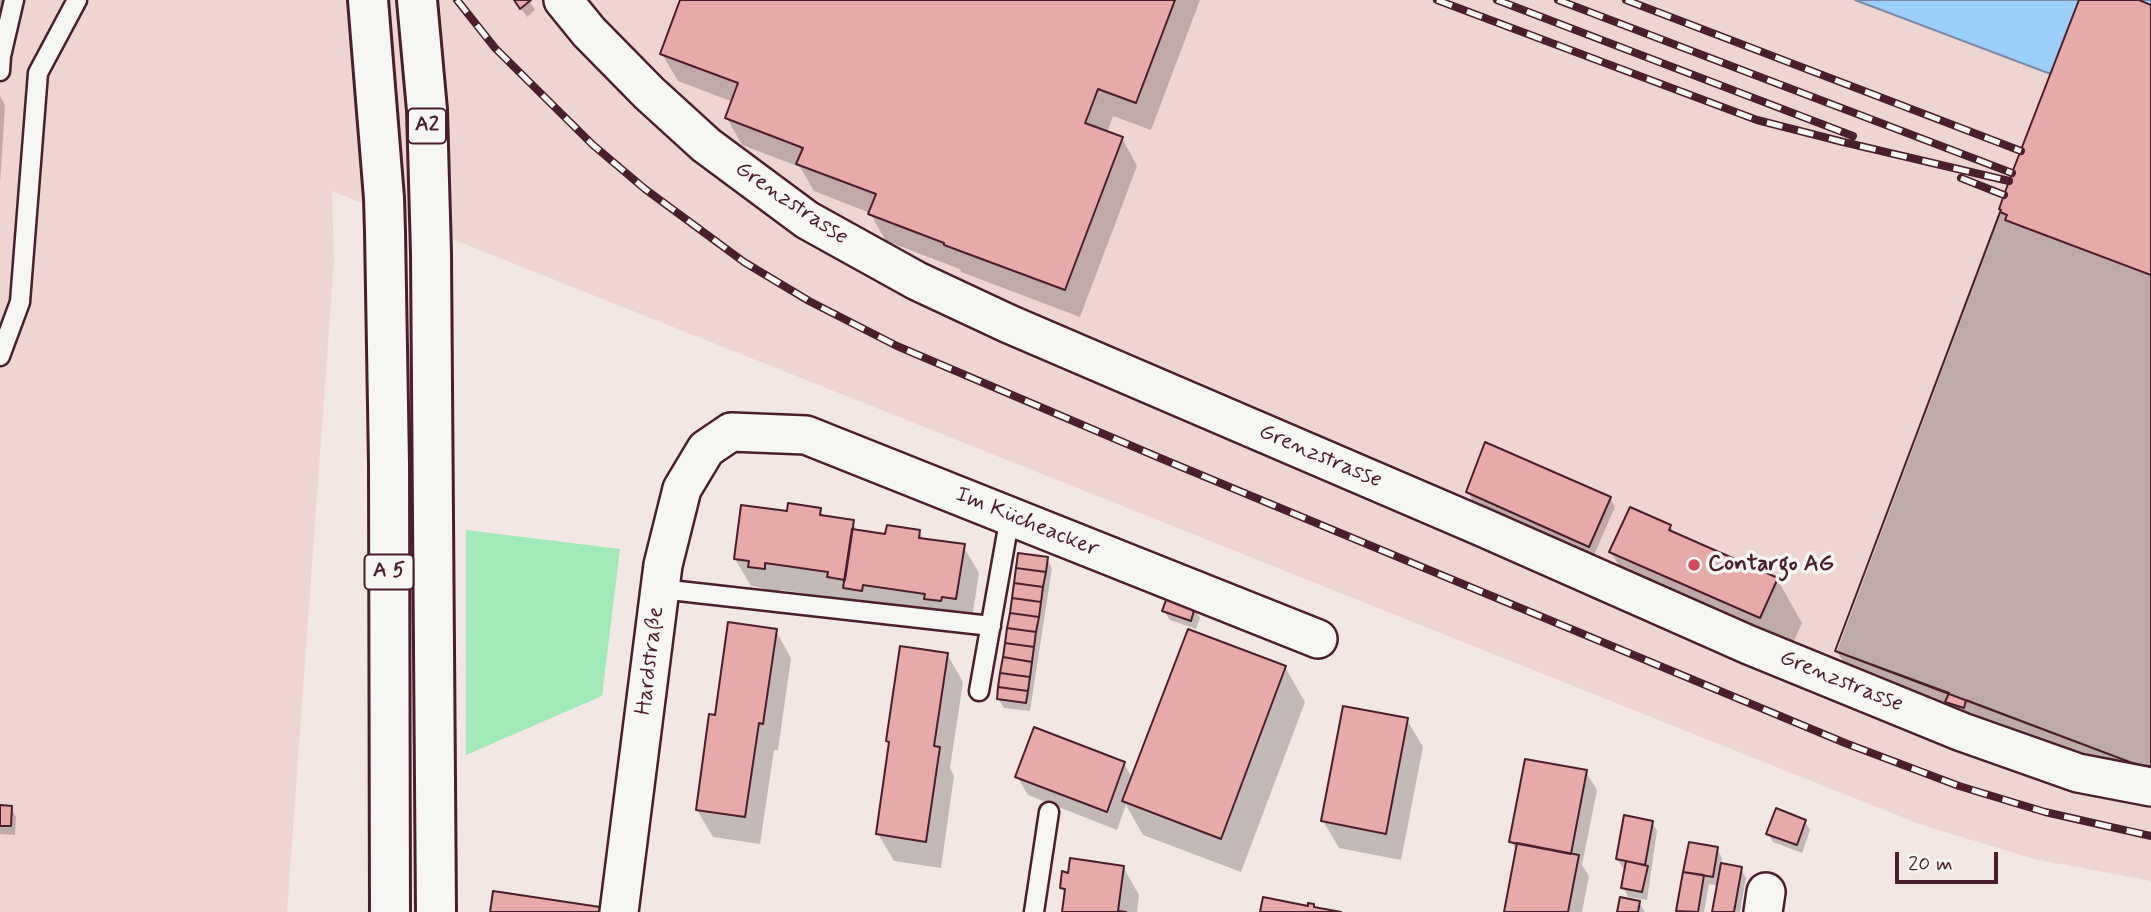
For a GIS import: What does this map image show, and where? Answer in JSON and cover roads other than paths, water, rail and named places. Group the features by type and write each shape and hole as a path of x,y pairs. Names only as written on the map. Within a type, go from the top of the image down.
{"highway":[{"name":"A2","path":"368,0 385,232"},
{"name":"A2","path":"417,0 427,110 431,253"},
{"name":"A 5","path":"385,232 389,463 390,912"},
{"name":"A 5","path":"431,253 436,912"}],"street":[{"name":"Grenzstrasse","path":"563,0 589,32 632,76 706,145 807,220 917,281 1009,324 1749,645 1962,732 2078,773 2151,787"},
{"name":"Im Kücheacker","path":"731,432 806,435 1318,639"},
{"name":"Hardstraße","path":"619,912 663,565 682,489 706,449 731,432"}],"lane":[{"path":"0,71 14,0"},
{"path":"0,356 20,302 38,73 77,0"},
{"path":"979,691 1010,516"},
{"path":"661,589 991,626"},
{"path":"1034,912 1049,812"}],"water":[{"path":"1855,0 2151,0 2151,110 2040,70"}],"railway":[{"path":"457,0 495,48 593,145 645,189 744,262 809,301 897,346 1845,743 1959,786 2045,812 2151,836"},
{"path":"1437,0 1757,120 2009,181"},
{"path":"1497,0 1853,136"},
{"path":"1558,0 2012,173"},
{"path":"1626,0 2021,151"},
{"path":"1961,178 2004,195"}],"place":[{"name":"Contargo AG","path":"1694,565"}]}
